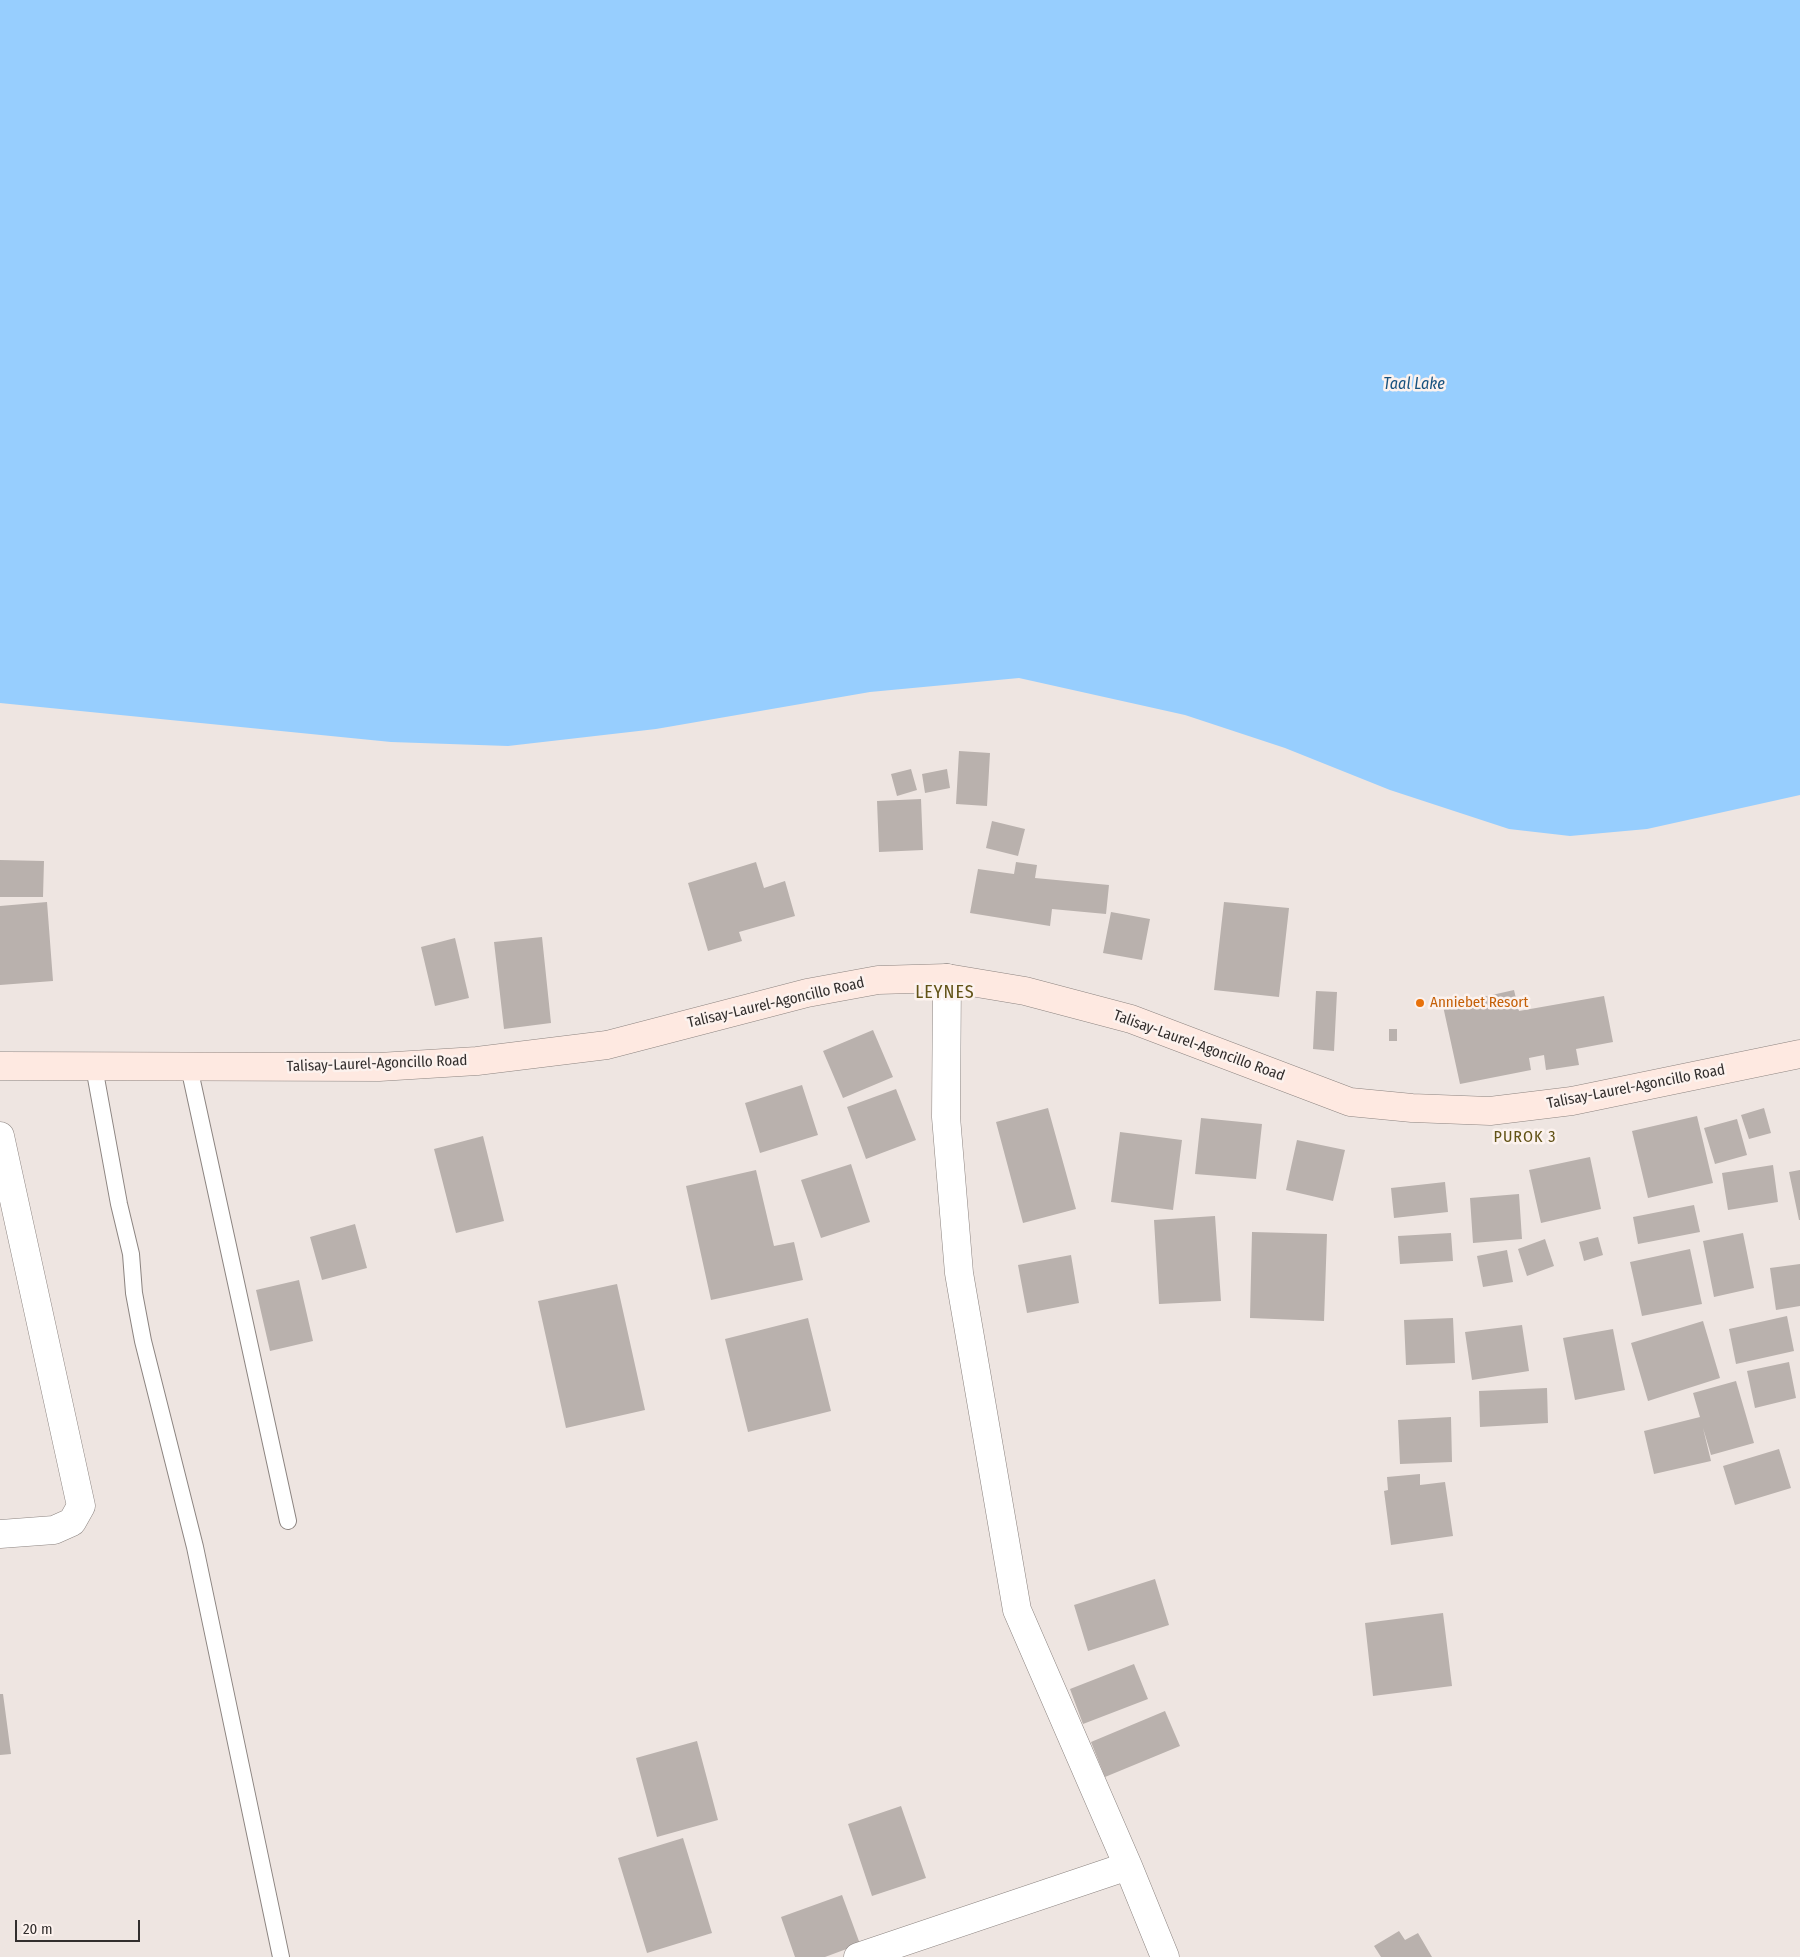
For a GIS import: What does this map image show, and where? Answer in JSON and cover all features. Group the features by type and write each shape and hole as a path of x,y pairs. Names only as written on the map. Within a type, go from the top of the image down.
{"main road":[{"name":"Talisay-Laurel-Agoncillo Road","path":"0,1066 379,1066 477,1061 607,1044 806,993 878,980 948,978 1025,991 1130,1019 1350,1102 1412,1108 1490,1111 1572,1102 1800,1054"}],"street":[{"path":"948,978 946,1116 959,1273 1017,1610 1128,1866 1164,1957"},
{"path":"0,1136 81,1506 72,1522 54,1530 0,1534"},
{"path":"858,1957 1128,1866"}],"lane":[{"path":"94,1067 119,1204 131,1254 134,1293 142,1341 195,1547 281,1957"},
{"path":"189,1067 288,1521"}],"water":[{"name":"Taal Lake","path":"0,0 1800,0 1800,795 1647,829 1570,836 1509,829 1390,790 1285,748 1185,715 1019,678 870,692 656,729 508,746 391,742 0,703"}],"building":[{"path":"959,751 990,753 987,806 956,804"},
{"path":"911,769 917,790 897,796 891,774"},
{"path":"947,769 950,788 925,793 922,774"},
{"path":"921,799 923,850 879,852 877,801"},
{"path":"992,821 1025,829 1018,856 986,848"},
{"path":"0,860 44,861 43,897 0,897"},
{"path":"756,862 764,888 785,881 795,916 739,932 742,941 708,951 688,883"},
{"path":"1016,862 1037,865 1035,878 1109,885 1106,914 1052,909 1050,926 970,913 978,869 1014,874"},
{"path":"47,902 53,981 0,985 0,906"},
{"path":"1224,902 1289,908 1279,997 1214,990"},
{"path":"1111,912 1150,919 1142,960 1103,953"},
{"path":"542,937 551,1023 504,1029 494,942"},
{"path":"455,938 469,998 435,1006 421,947"},
{"path":"1514,990 1519,1011 1604,996 1613,1042 1576,1049 1579,1065 1546,1070 1544,1055 1529,1058 1531,1070 1460,1084 1443,1006"},
{"path":"1316,991 1337,992 1334,1051 1313,1049"},
{"path":"1389,1029 1397,1029 1397,1041 1389,1041"},
{"path":"873,1030 893,1077 843,1098 823,1051"},
{"path":"802,1085 818,1135 760,1153 745,1103"},
{"path":"896,1089 916,1140 866,1159 847,1107"},
{"path":"1048,1108 1076,1209 1023,1223 996,1122"},
{"path":"1764,1108 1771,1133 1749,1139 1741,1115"},
{"path":"1697,1116 1713,1183 1648,1198 1632,1131"},
{"path":"1201,1118 1262,1124 1256,1179 1195,1174"},
{"path":"1737,1119 1747,1155 1715,1164 1704,1128"},
{"path":"1120,1132 1182,1140 1173,1210 1111,1202"},
{"path":"483,1136 504,1221 456,1233 434,1149"},
{"path":"1297,1140 1345,1150 1333,1201 1286,1190"},
{"path":"1590,1157 1601,1209 1541,1223 1529,1170"},
{"path":"851,1164 870,1222 821,1238 801,1180"},
{"path":"1773,1165 1778,1202 1728,1210 1722,1173"},
{"path":"756,1170 774,1246 794,1242 803,1280 711,1300 686,1186"},
{"path":"1800,1170 1800,1220 1799,1220 1789,1172"},
{"path":"1445,1182 1448,1212 1394,1218 1391,1188"},
{"path":"1519,1194 1522,1239 1473,1243 1470,1198"},
{"path":"1694,1205 1700,1232 1638,1244 1633,1217"},
{"path":"1215,1216 1221,1301 1159,1304 1154,1220"},
{"path":"355,1224 367,1268 322,1280 310,1237"},
{"path":"1252,1232 1327,1234 1324,1321 1250,1318"},
{"path":"1451,1233 1453,1261 1400,1264 1398,1236"},
{"path":"1743,1233 1754,1288 1714,1297 1703,1241"},
{"path":"1598,1237 1603,1255 1584,1261 1579,1242"},
{"path":"1545,1239 1554,1266 1527,1276 1518,1249"},
{"path":"1690,1249 1702,1304 1642,1316 1630,1262"},
{"path":"1507,1250 1513,1282 1483,1287 1477,1256"},
{"path":"1071,1255 1079,1303 1027,1313 1018,1265"},
{"path":"1800,1264 1800,1306 1776,1310 1770,1268"},
{"path":"299,1280 313,1341 270,1351 256,1290"},
{"path":"617,1284 645,1410 566,1428 538,1301"},
{"path":"1787,1316 1794,1351 1736,1364 1729,1329"},
{"path":"808,1318 831,1411 748,1432 725,1339"},
{"path":"1453,1318 1455,1363 1406,1365 1404,1320"},
{"path":"1703,1321 1720,1378 1648,1401 1631,1343"},
{"path":"1522,1325 1529,1371 1472,1380 1465,1332"},
{"path":"1613,1329 1625,1390 1575,1400 1563,1338"},
{"path":"1789,1362 1796,1398 1755,1408 1747,1371"},
{"path":"1736,1381 1754,1443 1711,1455 1703,1428 1711,1461 1654,1474 1644,1431 1700,1417 1693,1393"},
{"path":"1547,1388 1548,1423 1480,1427 1479,1391"},
{"path":"1451,1417 1452,1462 1400,1464 1398,1420"},
{"path":"1779,1449 1791,1488 1735,1505 1723,1466"},
{"path":"1420,1474 1420,1485 1445,1482 1453,1536 1391,1545 1384,1491 1388,1490 1387,1477"},
{"path":"1155,1579 1169,1625 1088,1651 1074,1605"},
{"path":"1443,1613 1452,1686 1373,1696 1365,1623"},
{"path":"1134,1664 1148,1699 1083,1724 1070,1689"},
{"path":"0,1694 3,1694 11,1754 0,1755"},
{"path":"1165,1711 1180,1746 1105,1777 1091,1742"},
{"path":"697,1741 718,1820 657,1837 636,1758"},
{"path":"901,1806 926,1878 872,1896 848,1824"},
{"path":"683,1838 712,1933 647,1953 618,1858"},
{"path":"842,1895 860,1944 825,1957 795,1957 781,1917"},
{"path":"1399,1931 1405,1940 1418,1933 1432,1957 1381,1957 1374,1946"}],"place":[{"name":"Anniebet Resort","path":"1420,1003"}],"district":[{"name":"LEYNES","path":"945,993"},
{"name":"PUROK 3","path":"1525,1138"}]}
